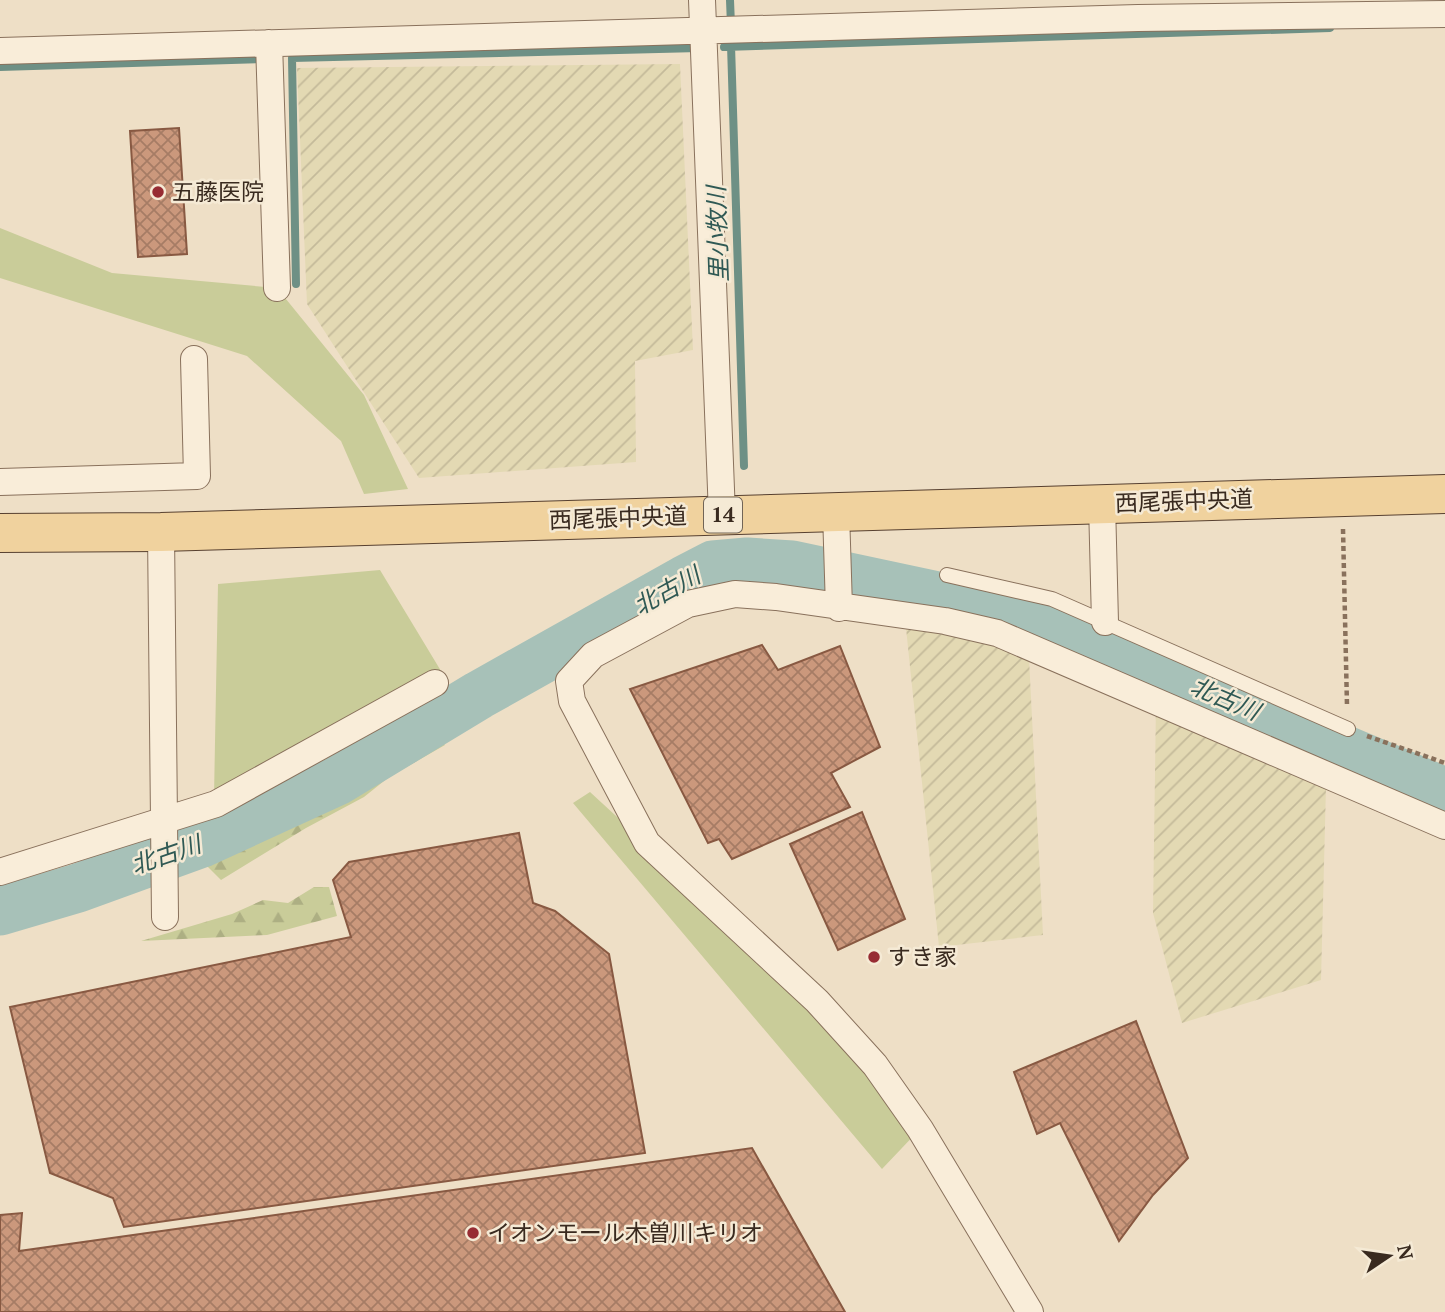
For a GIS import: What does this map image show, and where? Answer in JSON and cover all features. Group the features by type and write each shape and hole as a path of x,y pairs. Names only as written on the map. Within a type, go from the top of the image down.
{"main road":[{"name":"西尾張中央道","path":"0,533 161,533 722,515 837,529 1102,503 1445,494"}],"street":[{"path":"702,0 722,30 722,515"},
{"path":"0,51 722,30 1445,14"},
{"path":"269,43 277,288"},
{"path":"0,482 197,476 194,359"},
{"path":"1102,503 1105,622"},
{"path":"837,529 839,601"},
{"path":"161,533 165,918"},
{"path":"1030,1312 920,1129 876,1065 817,1001 647,843 572,701 569,681 593,655 688,604 735,594 839,601 997,634 1445,826"},
{"path":"0,872 165,827 216,804 435,683"}],"lane":[{"path":"947,575 1052,599 1348,729"}],"path":[{"path":"1343,497 1348,729 1445,763"}],"shaded area":[{"path":"680,64 693,350 635,361 636,462 419,478 307,304 297,68"},
{"path":"906,628 997,633 1029,658 1043,935 939,947"},
{"path":"1156,703 1326,787 1321,980 1182,1023 1153,913"}],"green space":[{"path":"0,228 112,273 277,288 364,395 408,489 364,494 341,441 247,356 0,278"},
{"path":"380,570 441,671 214,796 218,584"},
{"path":"437,735 445,745 389,777 364,797 306,828 221,880 204,863 359,783"},
{"path":"590,792 817,1001 920,1129 882,1169 573,803"},
{"path":"314,887 329,887 337,916 267,935 141,941 232,914 263,900 288,903"}],"building":[{"name":"五藤医院","path":"179,128 187,254 138,257 130,131"},
{"path":"762,645 778,670 840,646 880,747 831,773 850,807 732,859 719,839 708,843 630,689"},
{"path":"862,812 905,919 838,950 790,844"},
{"path":"519,833 533,903 555,911 609,954 645,1153 124,1227 113,1198 50,1173 10,1007 351,937 333,880 349,862"},
{"path":"1136,1021 1188,1158 1153,1195 1119,1241 1060,1123 1037,1134 1014,1072"},
{"name":"イオンモール木曽川キリオ","path":"752,1148 845,1312 0,1312 0,1215 22,1213 19,1251"}],"waterway":[{"name":"里小牧川","path":"730,0 731,25"},
{"path":"724,47 1330,28"},
{"name":"里小牧川","path":"731,45 744,466"},
{"path":"296,284 292,58 699,48"},
{"path":"0,67 263,59"},
{"name":"北古川","path":"0,911 78,888 202,843 337,781 479,695 684,580 713,565 747,562 792,565 989,607 1079,631 1192,685 1445,792"}],"place":[{"name":"五藤医院","path":"158,192"},
{"name":"すき家","path":"874,957"},
{"name":"イオンモール木曽川キリオ","path":"473,1233"}]}
